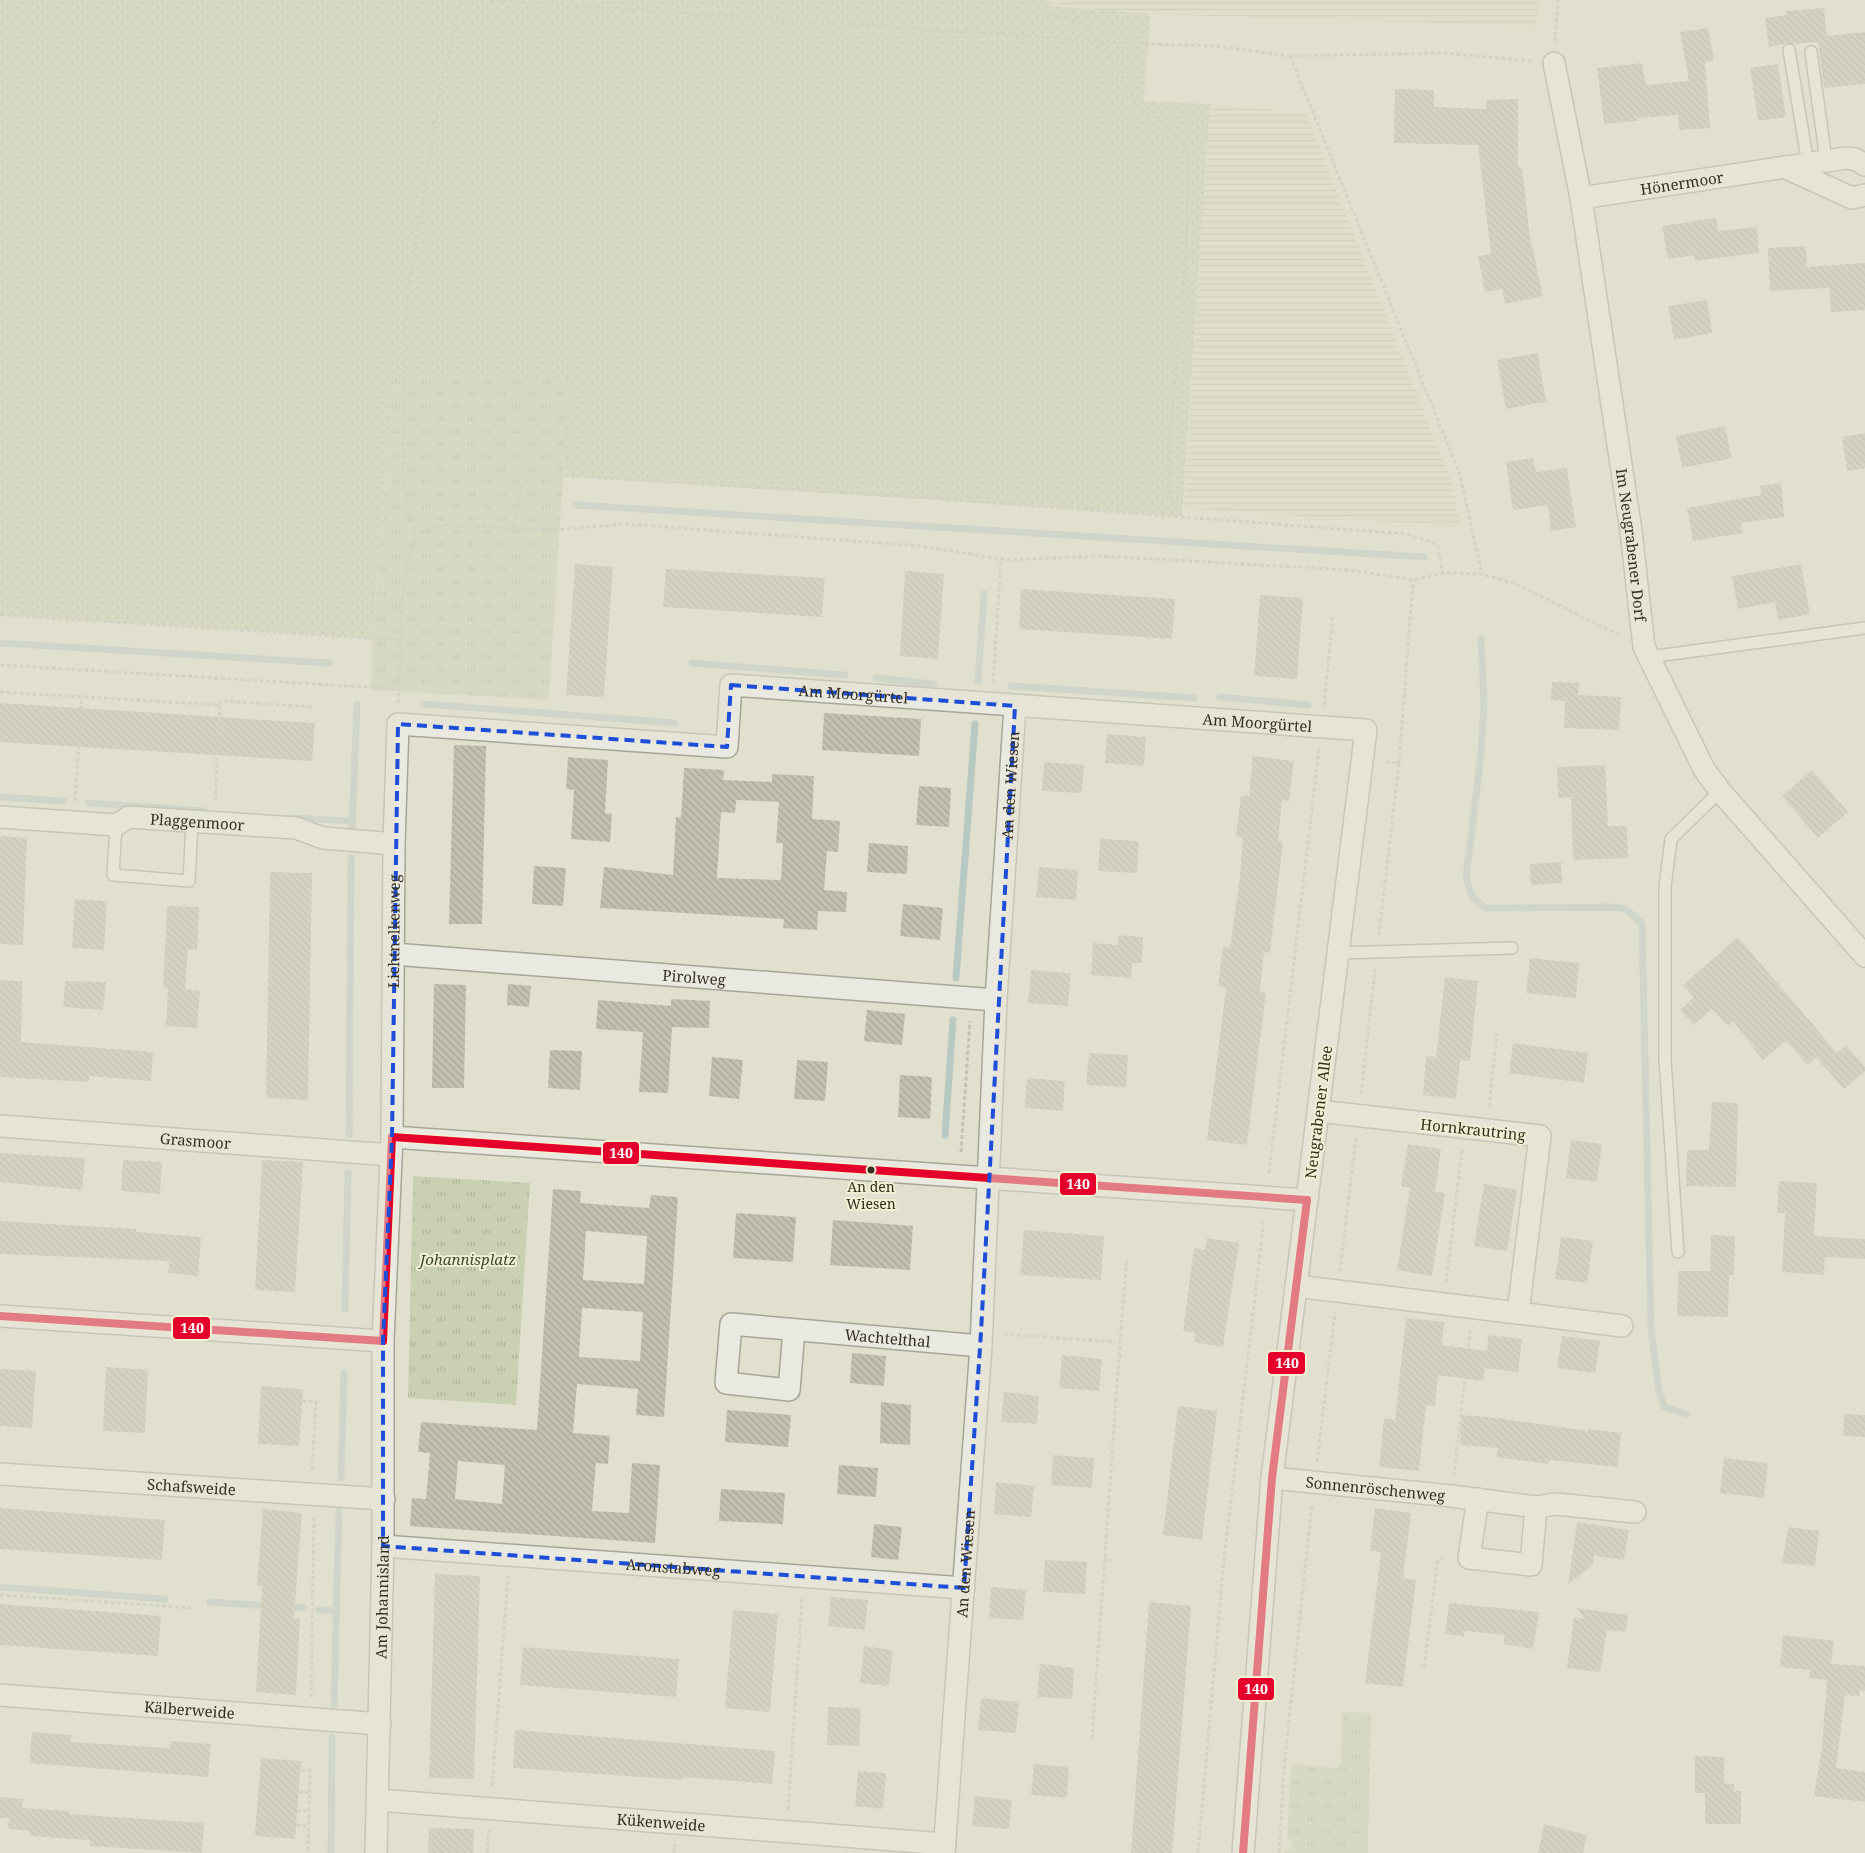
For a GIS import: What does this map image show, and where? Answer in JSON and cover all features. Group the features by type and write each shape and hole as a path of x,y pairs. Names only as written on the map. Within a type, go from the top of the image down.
{"street":[{"name":"Im Neugrabener Dorf","path":"1554,63 1581,198 1629,522 1646,652 1704,768 1720,791 1865,956"},
{"name":"Hönermoor","path":"1581,198 1846,158 1865,166"},
{"path":"1784,167 1852,198 1865,195"},
{"name":"Am Moorgürtel","path":"398,724 727,747 731,685 1366,730"},
{"name":"An den Wiesen","path":"945,1848 981,1339 996,1000 1015,706"},
{"name":"Lichtnelkenweg","path":"384,1341 392,1146 394,844 398,724"},
{"name":"Neugrabener Allee","path":"1243,1853 1272,1478 1366,730"},
{"name":"Plaggenmoor","path":"0,817 116,825 129,817 296,828 323,838 394,844"},
{"name":"Pirolweg","path":"393,954 996,1000"},
{"name":"Hornkrautring","path":"1318,1111 1540,1136 1518,1313"},
{"name":"Grasmoor","path":"0,1126 989,1178 1307,1200"},
{"path":"1296,1286 1622,1326"},
{"path":"0,1316 384,1341"},
{"name":"Wachtelthal","path":"794,1330 981,1339"},
{"name":"Am Johannisland","path":"376,1853 384,1499 384,1341"},
{"name":"Schafsweide","path":"0,1474 384,1499"},
{"name":"Sonnenröschenweg","path":"1272,1478 1451,1496 1536,1507 1556,1504 1635,1512"},
{"path":"1478,1500 1470,1558 1531,1565 1536,1507"},
{"name":"Aronstabweg","path":"383,1546 964,1588"},
{"name":"Kälberweide","path":"0,1695 380,1724"},
{"name":"Kükenweide","path":"378,1800 786,1832 945,1848"}],"lane":[{"path":"1789,50 1817,162"},
{"path":"1811,52 1817,162"},
{"path":"1646,652 1865,628"},
{"path":"1678,1252 1665,1060 1665,887 1671,839 1720,791"},
{"path":"116,825 113,875 189,881 192,822"},
{"path":"1338,953 1512,948"}],"path":[{"path":"416,534 410,520 403,480 406,310 442,87 461,0"},
{"path":"490,0 1101,41 1216,46 1290,56 1444,53 1554,63 1558,0"},
{"path":"1041,0 1046,12 1080,23 1101,41 1138,108 1164,123 1186,147 1188,164 1186,252 1171,424 1168,488 1173,506 1182,516"},
{"path":"1290,56 1460,472 1482,574"},
{"path":"514,528 521,490 529,475 539,474 1182,516 1407,534 1437,544 1444,573"},
{"path":"0,665 399,689 401,640 409,552 416,534 431,527 446,525 553,530 626,524 921,546 1007,560 1101,556 1350,570 1413,580 1444,573 1482,574 1516,584 1646,652"},
{"path":"1399,763 1413,580"},
{"path":"1269,1173 1333,614"},
{"path":"0,615 401,640"},
{"path":"0,692 220,705"},
{"path":"74,822 82,697"},
{"path":"214,824 221,701 315,707"},
{"path":"1486,1130 1497,1033"},
{"path":"1443,1304 1465,1128"},
{"path":"1092,1739 1127,1258"},
{"path":"1451,1496 1473,1308"},
{"path":"981,1339 1115,1342"},
{"path":"1119,1356 1126,1357"},
{"path":"302,1401 316,1402 312,1468 314,1494 310,1719"},
{"path":"487,1853 509,1555"},
{"path":"1424,1667 1438,1559 1470,1558"},
{"path":"1104,1560 1112,1560"},
{"path":"786,1832 804,1576"},
{"path":"0,1595 194,1608"},
{"path":"300,1770 310,1771 308,1853"},
{"path":"299,1792 310,1792"},
{"path":"297,1811 309,1810"},
{"path":"296,1825 308,1826"}],"highlighted area":[{"path":"731,685 1015,706 981,1332 964,1588 383,1546 383,1341 392,1137 398,724 727,747"}],"green space":[{"path":"0,0 1049,0 1049,6 1150,14 1144,101 1210,104 1182,516 563,476 394,372 372,638 0,615"},
{"path":"1049,0 1538,0 1537,26 1150,14 1049,6"},
{"path":"1210,104 1306,113 1453,486 1460,527 1184,508"},
{"path":"394,372 569,381 549,700 371,690 373,631"},
{"name":"Johannisplatz","path":"413,1176 530,1183 516,1405 408,1398"},
{"path":"1342,1712 1371,1713 1368,1853 1284,1853 1285,1850 1292,1849 1292,1840 1287,1840 1291,1764 1336,1768 1341,1762"}],"building":[{"path":"1824,8 1827,36 1865,32 1865,84 1824,88 1818,42 1788,43 1769,47 1765,18 1786,15 1786,11"},
{"path":"1708,28 1714,61 1705,62 1710,128 1679,130 1678,115 1637,118 1637,121 1604,124 1597,68 1642,63 1646,85 1689,81 1680,32"},
{"path":"1778,64 1786,117 1758,121 1750,68"},
{"path":"1395,89 1434,90 1434,107 1486,109 1486,100 1518,99 1518,167 1522,167 1531,246 1543,296 1505,304 1502,289 1485,292 1478,256 1491,254 1478,145 1394,143"},
{"path":"1716,218 1718,231 1757,227 1759,253 1695,261 1694,255 1668,259 1662,226"},
{"path":"1806,246 1807,267 1865,263 1865,310 1831,312 1829,288 1770,291 1768,248"},
{"path":"1707,300 1712,333 1674,340 1668,306"},
{"path":"1538,353 1546,402 1506,409 1497,360"},
{"path":"1725,426 1732,458 1682,468 1676,436"},
{"path":"1865,433 1865,468 1847,471 1842,437"},
{"path":"1533,458 1536,472 1567,468 1576,527 1551,531 1548,505 1513,510 1506,462"},
{"path":"1781,483 1784,517 1741,523 1743,533 1693,541 1687,508 1761,495 1760,486"},
{"path":"575,564 613,567 604,697 566,695"},
{"path":"1801,564 1810,614 1778,620 1775,602 1738,609 1732,576"},
{"path":"666,569 825,578 822,617 663,607"},
{"path":"905,571 944,574 938,659 900,656"},
{"path":"1021,589 1175,599 1172,639 1019,629"},
{"path":"1260,595 1303,598 1297,679 1254,676"},
{"path":"1552,682 1579,683 1578,695 1621,697 1619,730 1564,728 1565,701 1551,700"},
{"path":"0,703 315,723 312,761 0,742"},
{"path":"824,713 921,719 919,756 822,750"},
{"path":"1107,734 1146,737 1144,766 1105,763"},
{"path":"454,745 486,746 482,924 449,924"},
{"path":"1253,756 1294,761 1289,801 1282,800 1278,841 1283,842 1270,953 1264,952 1260,992 1266,993 1247,1145 1207,1140 1226,988 1218,986 1223,947 1230,948 1240,876 1243,837 1236,836 1241,795 1249,796"},
{"path":"568,757 608,760 605,813 612,814 610,842 571,839 574,790 566,789"},
{"path":"1044,762 1084,765 1082,793 1042,791"},
{"path":"1605,765 1608,826 1627,826 1628,858 1573,860 1571,797 1558,798 1557,767"},
{"path":"684,768 724,770 723,780 772,782 772,774 814,776 812,819 840,821 838,852 827,851 824,890 847,892 846,912 818,911 817,930 783,928 784,919 600,908 604,867 673,875 676,817 681,818","holes":["736,800 779,802 776,843 783,843 781,880 717,878 721,812 735,813"]},
{"path":"1812,770 1848,812 1818,838 1782,796"},
{"path":"919,786 951,788 949,827 916,825"},
{"path":"0,836 27,838 23,945 0,944"},
{"path":"1100,839 1139,841 1137,873 1098,871"},
{"path":"869,843 908,846 907,874 867,872"},
{"path":"1561,862 1562,883 1531,885 1530,864"},
{"path":"534,866 566,868 563,906 532,904"},
{"path":"1039,867 1078,870 1076,900 1036,897"},
{"path":"270,872 312,873 308,1100 266,1098"},
{"path":"75,899 107,901 104,950 72,948"},
{"path":"903,904 943,908 940,940 900,936"},
{"path":"167,906 199,907 197,950 188,949 185,989 183,989 200,991 197,1028 166,1026 168,989 163,988"},
{"path":"1118,935 1143,937 1142,963 1132,963 1131,978 1091,975 1093,943 1118,945"},
{"path":"1738,937 1837,1053 1846,1045 1865,1067 1865,1071 1844,1089 1816,1057 1808,1065 1786,1041 1763,1060 1733,1021 1728,1026 1712,1009 1694,1025 1680,1010 1694,997 1683,985"},
{"path":"1530,958 1579,963 1576,998 1526,993"},
{"path":"1031,970 1071,973 1068,1006 1028,1003"},
{"path":"1445,977 1478,981 1470,1061 1460,1060 1456,1099 1423,1095 1426,1056 1436,1057"},
{"path":"0,980 22,981 21,1042 153,1052 151,1081 89,1076 89,1082 0,1077"},
{"path":"65,981 106,982 103,1010 63,1007"},
{"path":"434,984 466,985 464,1088 432,1088"},
{"path":"508,984 531,986 529,1007 507,1005"},
{"path":"671,999 710,1001 709,1028 672,1027 668,1093 639,1092 643,1032 596,1029 598,1000 671,1006"},
{"path":"867,1010 905,1014 902,1045 864,1041"},
{"path":"1513,1043 1588,1053 1584,1083 1509,1073"},
{"path":"550,1050 582,1051 580,1090 548,1088"},
{"path":"1089,1053 1128,1055 1126,1087 1086,1085"},
{"path":"712,1057 743,1060 739,1099 709,1096"},
{"path":"797,1060 828,1062 825,1101 794,1099"},
{"path":"900,1075 932,1077 930,1119 898,1117"},
{"path":"1027,1078 1065,1081 1063,1111 1025,1108"},
{"path":"1712,1102 1738,1103 1736,1187 1686,1186 1687,1150 1709,1150"},
{"path":"1571,1140 1602,1144 1597,1182 1566,1178"},
{"path":"1408,1144 1441,1149 1435,1192 1445,1193 1432,1276 1397,1270 1410,1188 1401,1186"},
{"path":"0,1153 85,1158 82,1190 0,1182"},
{"path":"123,1160 162,1162 160,1194 121,1191"},
{"path":"262,1160 303,1162 295,1292 255,1290"},
{"path":"1779,1181 1817,1183 1814,1236 1865,1239 1865,1259 1825,1257 1824,1275 1782,1272 1785,1213 1777,1213"},
{"path":"1484,1184 1517,1190 1507,1251 1474,1246"},
{"path":"553,1189 581,1191 580,1203 649,1208 651,1195 678,1197 664,1417 636,1415 638,1389 577,1384 573,1433 610,1436 608,1464 596,1463 592,1511 629,1513 632,1463 660,1465 655,1543 410,1526 412,1498 426,1499 430,1453 418,1452 421,1422 537,1430","holes":["586,1231 647,1236 644,1284 583,1280","582,1308 643,1312 640,1361 579,1357","458,1461 505,1465 502,1504 455,1499"]},
{"path":"736,1213 796,1217 793,1262 733,1258"},
{"path":"833,1220 913,1226 910,1270 830,1265"},
{"path":"0,1221 136,1229 136,1232 201,1237 198,1276 168,1273 169,1261 0,1254"},
{"path":"1024,1230 1104,1236 1101,1280 1020,1275"},
{"path":"1711,1235 1735,1236 1734,1275 1729,1275 1728,1317 1677,1316 1678,1271 1710,1271"},
{"path":"1561,1237 1593,1241 1587,1283 1555,1279"},
{"path":"1207,1238 1239,1243 1223,1347 1194,1342 1196,1333 1183,1331 1194,1248 1205,1250"},
{"path":"1406,1318 1444,1322 1442,1345 1487,1351 1488,1335 1522,1339 1518,1372 1485,1368 1486,1356 1483,1381 1438,1375 1435,1406 1426,1405 1419,1471 1379,1467 1384,1418 1395,1420"},
{"path":"1562,1336 1600,1341 1595,1373 1557,1368"},
{"path":"852,1353 886,1356 884,1386 850,1383"},
{"path":"1062,1355 1102,1359 1099,1391 1059,1388"},
{"path":"106,1367 148,1370 145,1433 103,1431"},
{"path":"0,1369 36,1371 32,1428 0,1426"},
{"path":"261,1386 303,1389 299,1446 258,1444"},
{"path":"1004,1392 1039,1396 1037,1424 1001,1422"},
{"path":"881,1402 911,1405 910,1445 880,1443"},
{"path":"1178,1406 1217,1411 1202,1540 1163,1535"},
{"path":"727,1410 791,1415 788,1447 725,1442"},
{"path":"1844,1414 1865,1415 1865,1437 1843,1436"},
{"path":"1462,1415 1588,1431 1588,1429 1621,1433 1618,1467 1550,1460 1549,1464 1496,1457 1498,1448 1460,1445"},
{"path":"1053,1455 1094,1458 1092,1488 1051,1485"},
{"path":"1724,1458 1768,1463 1764,1498 1720,1493"},
{"path":"839,1465 878,1468 876,1497 837,1494"},
{"path":"996,1482 1034,1486 1031,1517 994,1514"},
{"path":"721,1489 785,1493 783,1524 719,1521"},
{"path":"0,1508 165,1520 162,1560 0,1549"},
{"path":"1375,1508 1411,1513 1403,1578 1416,1580 1403,1687 1365,1683 1381,1552 1370,1551"},
{"path":"263,1509 302,1513 294,1618 300,1619 296,1695 256,1692 262,1586 257,1586"},
{"path":"1577,1522 1629,1530 1624,1560 1594,1556 1593,1565 1568,1584"},
{"path":"874,1524 902,1527 898,1560 871,1557"},
{"path":"1788,1527 1819,1531 1815,1566 1782,1563"},
{"path":"1045,1560 1087,1562 1085,1594 1043,1592"},
{"path":"435,1574 480,1576 474,1779 429,1778"},
{"path":"991,1587 1026,1590 1023,1620 989,1618"},
{"path":"831,1597 868,1600 865,1630 828,1626"},
{"path":"1149,1602 1191,1606 1172,1853 1131,1853"},
{"path":"1449,1603 1539,1612 1533,1649 1503,1644 1505,1635 1464,1631 1464,1636 1445,1634"},
{"path":"0,1604 161,1616 158,1656 0,1645"},
{"path":"1576,1608 1628,1615 1626,1632 1607,1630 1600,1672 1567,1668 1574,1617 1585,1619"},
{"path":"733,1610 778,1614 770,1712 725,1708"},
{"path":"1783,1635 1834,1641 1831,1664 1865,1666 1865,1691 1860,1690 1859,1696 1845,1695 1836,1768 1865,1772 1865,1802 1814,1796 1822,1746 1827,1680 1809,1678 1810,1670 1780,1667"},
{"path":"864,1646 893,1650 889,1686 860,1683"},
{"path":"523,1647 679,1659 676,1697 520,1685"},
{"path":"1040,1664 1074,1668 1072,1699 1037,1697"},
{"path":"981,1698 1019,1702 1016,1733 978,1730"},
{"path":"828,1707 861,1708 859,1746 827,1745"},
{"path":"515,1730 775,1751 772,1784 513,1768"},
{"path":"32,1732 72,1735 71,1742 170,1748 171,1741 211,1744 208,1777 29,1763"},
{"path":"1695,1756 1724,1757 1724,1784 1734,1784 1734,1791 1741,1791 1741,1824 1705,1824 1705,1793 1695,1793"},
{"path":"261,1758 301,1761 295,1839 255,1836"},
{"path":"1034,1764 1069,1767 1067,1798 1031,1795"},
{"path":"858,1771 886,1773 883,1809 855,1806"},
{"path":"975,1796 1012,1800 1009,1829 972,1826"},
{"path":"0,1797 23,1799 22,1808 69,1811 69,1814 204,1823 202,1853 90,1846 90,1840 29,1836 30,1831 8,1829 9,1818 0,1818"},
{"path":"1544,1824 1587,1835 1583,1853 1538,1853"},
{"path":"429,1828 474,1829 473,1853 428,1853"}],"waterway":[{"path":"576,505 1424,557"},
{"path":"978,681 984,594"},
{"path":"1481,639 1484,705 1481,755 1466,877 1472,897 1485,908 1616,907 1626,909 1642,924 1651,1330 1659,1390 1664,1407 1686,1414"},
{"path":"0,643 329,663"},
{"path":"692,663 845,675"},
{"path":"876,678 934,684"},
{"path":"1011,686 1194,698"},
{"path":"1220,697 1308,705"},
{"path":"424,704 675,723"},
{"path":"352,829 357,705"},
{"path":"956,978 975,724"},
{"path":"0,797 63,801"},
{"path":"89,803 204,811"},
{"path":"292,818 353,821"},
{"path":"349,1135 351,858"},
{"path":"945,1135 953,1020"},
{"path":"345,1309 348,1173"},
{"path":"341,1478 344,1374"},
{"path":"334,1705 339,1511"},
{"path":"0,1587 165,1599"},
{"path":"210,1602 269,1606"},
{"path":"287,1607 304,1608"},
{"path":"319,1610 336,1611"},
{"path":"331,1853 332,1737"}],"transit line":[{"name":"140","path":"392,1137 1307,1200"},
{"name":"140","path":"383,1341 392,1137"},
{"name":"140","path":"1243,1853 1272,1478 1307,1200"},
{"name":"140","path":"0,1316 383,1341"}],"place":[{"name":"An den Wiesen","path":"871,1170"}]}
